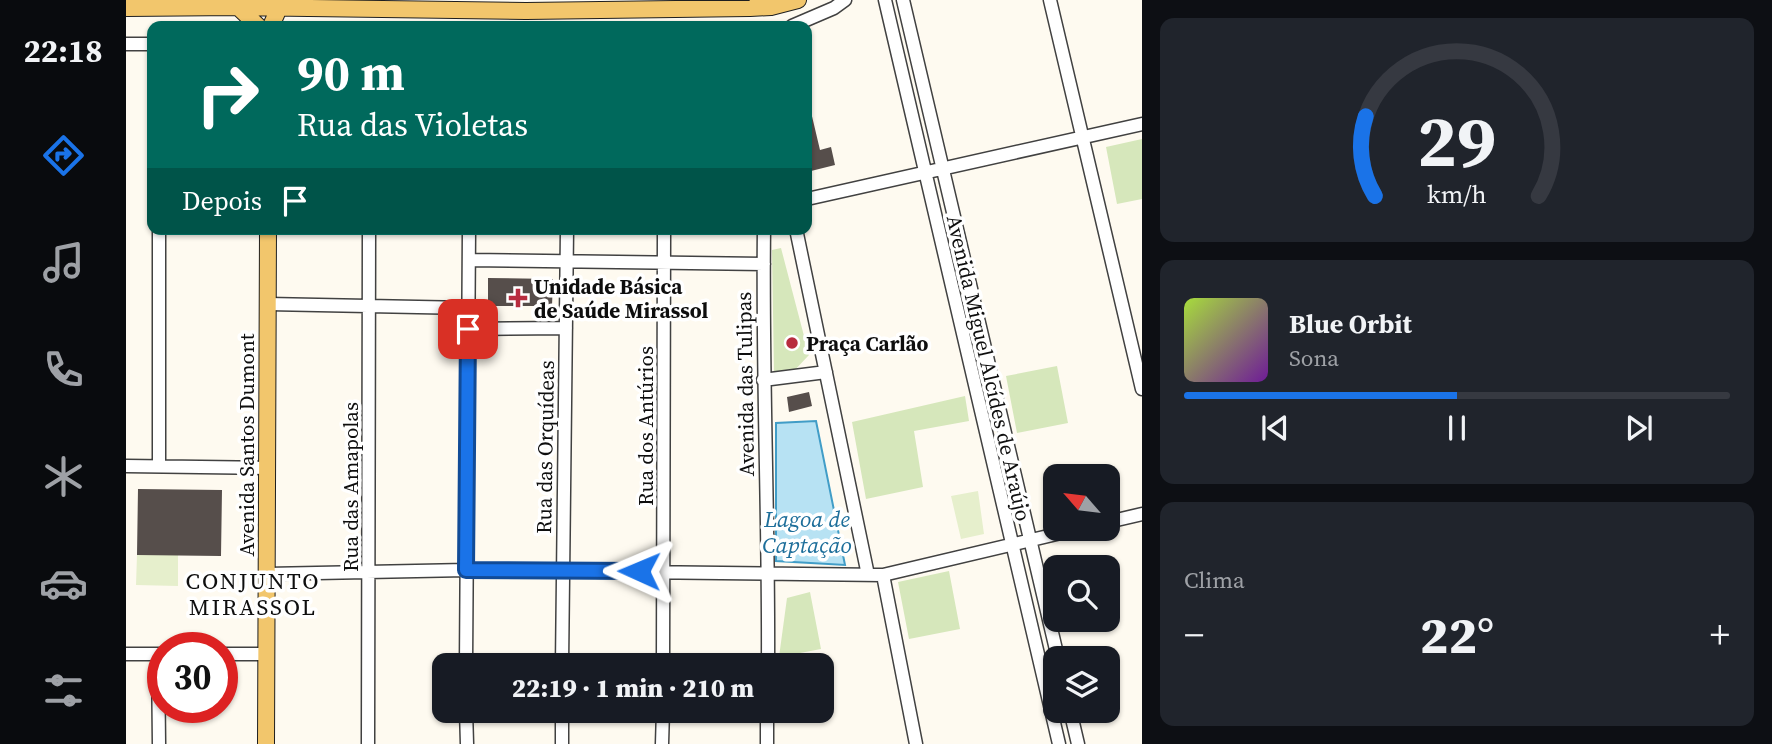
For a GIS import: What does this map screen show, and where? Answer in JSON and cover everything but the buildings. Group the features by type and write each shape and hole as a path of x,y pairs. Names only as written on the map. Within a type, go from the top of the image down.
{"main road":[{"path":"126,8 526,11 798,0"},
{"path":"238,7 253,21"},
{"path":"273,21 279,8"},
{"name":"Avenida Santos Dumont","path":"266,744 268,235"}],"street":[{"path":"804,21 845,0"},
{"name":"Avenida Miguel Alcídes de Araújo","path":"884,0 1059,744"},
{"name":"Avenida Miguel Alcídes de Araújo","path":"903,0 1055,646"},
{"path":"1050,0 1142,389"},
{"path":"126,44 147,44"},
{"path":"812,198 1142,124"},
{"path":"159,235 159,466"},
{"name":"Rua das Amapolas","path":"368,744 369,235"},
{"path":"466,653 469,235"},
{"name":"Rua das Orquídeas","path":"562,653 567,235"},
{"name":"Rua dos Antúrios","path":"663,653 664,235"},
{"name":"Avenida das Tulipas","path":"764,235 763,380 768,653"},
{"path":"797,235 868,575"},
{"path":"469,260 764,264"},
{"path":"268,304 468,308"},
{"path":"468,329 566,328"},
{"path":"763,380 826,372"},
{"path":"126,466 267,468"},
{"path":"1120,520 1142,514"},
{"path":"267,573 562,570 883,576 1043,538"},
{"path":"883,576 916,744"},
{"path":"126,654 147,654"},
{"path":"238,654 267,654"},
{"path":"159,723 159,744"},
{"path":"466,723 467,744"},
{"path":"562,723 562,744"},
{"path":"663,723 663,744"},
{"path":"767,723 767,744"},
{"path":"1073,723 1078,744"}],"green space":[{"path":"1142,139 1142,199 1117,204 1106,147"},
{"path":"781,248 809,355 792,373 774,374 772,250"},
{"path":"1057,366 1068,423 1017,433 1006,376"},
{"path":"965,396 969,421 914,431 923,487 866,499 852,422"},
{"path":"978,491 984,534 961,539 951,496"},
{"path":"137,555 178,555 178,586 136,585"},
{"path":"949,571 960,629 909,639 898,582"},
{"path":"810,592 821,649 780,653 787,598"}],"water":[{"name":"Lagoa de Captação","path":"816,421 845,565 776,561 776,423"}],"place":[{"name":"Unidade Básica de Saúde Mirassol","path":"518,298"},
{"name":"Praça Carlão","path":"792,343"}],"district":[{"name":"CONJUNTO MIRASSOL","path":"253,594"}],"route":[{"path":"468,329 466,570 639,571"}]}
